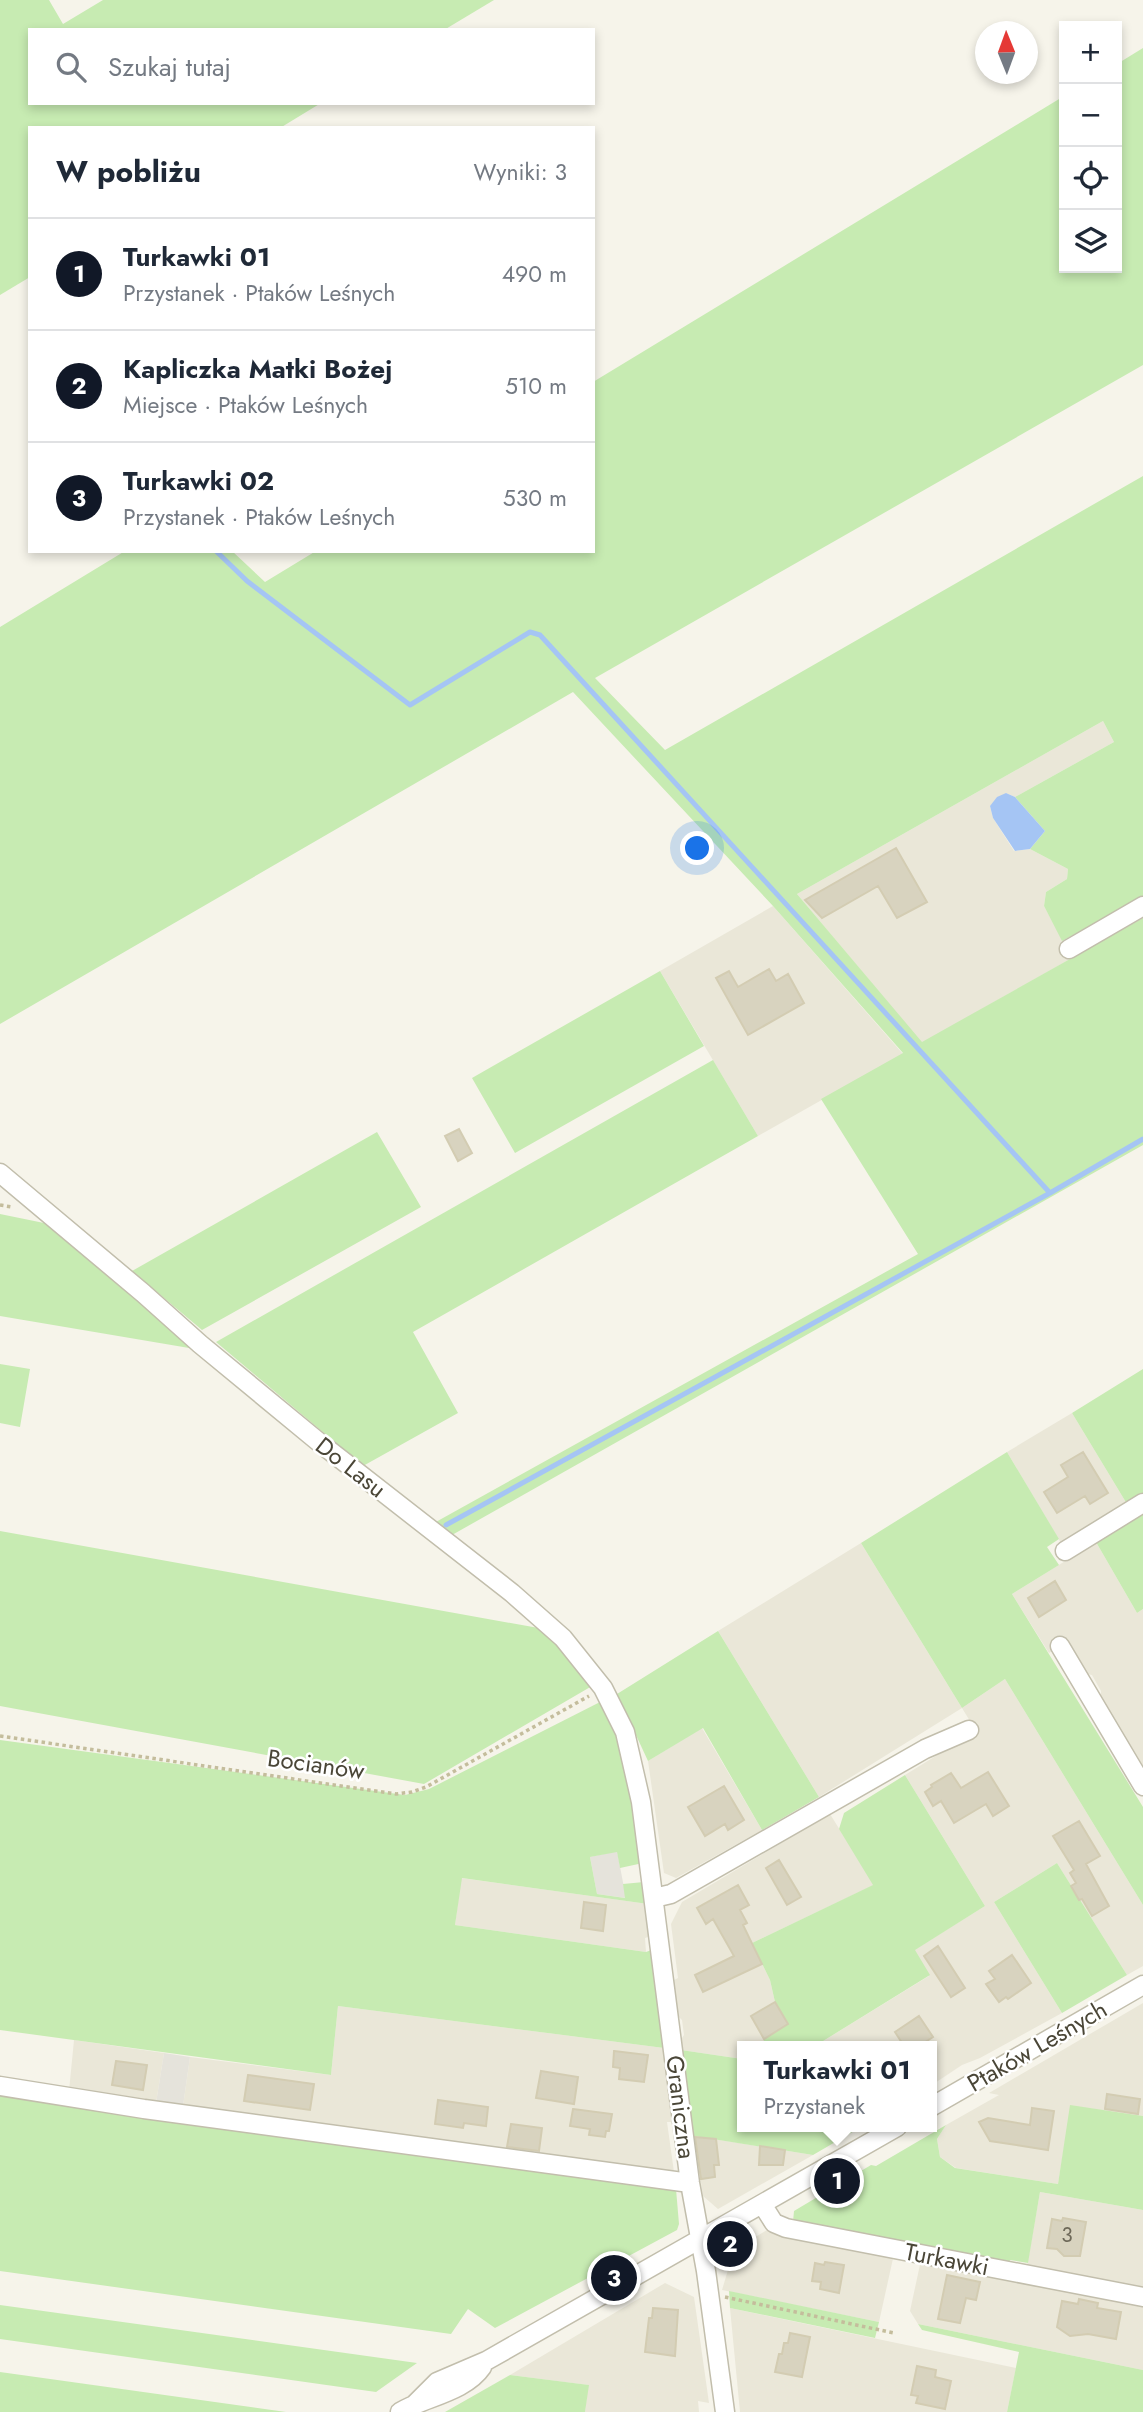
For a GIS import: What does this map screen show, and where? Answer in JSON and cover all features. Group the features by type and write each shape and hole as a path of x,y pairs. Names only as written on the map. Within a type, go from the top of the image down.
{"street":[{"path":"1069,949 1143,906"},
{"name":"Do Lasu","path":"0,1173 200,1344 512,1593 563,1638 603,1688 625,1732 641,1802"},
{"path":"1065,1550 1143,1503"},
{"path":"1060,1646 1143,1786"},
{"path":"654,1898 671,1894 925,1749 969,1730"},
{"name":"Graniczna","path":"641,1802 690,2183 701,2239 725,2412"},
{"name":"Ptaków Leśnych","path":"937,2104 1143,1985"},
{"path":"0,2086 169,2112 690,2183"},
{"path":"408,2408 471,2378 486,2361 888,2132"},
{"name":"Turkawki","path":"762,2204 771,2219 786,2228 1143,2297"}],"path":[{"name":"Bocianów","path":"0,1736 396,1794 426,1787 603,1688"},
{"path":"709,2295 732,2297 894,2333"}],"shaded area":[{"path":"1103,721 1114,742 1015,797 1006,793 990,806 993,818 1014,851 1030,849 1068,869 1067,879 1046,892 1044,906 1072,958 922,1043 797,894"},
{"path":"773,906 903,1054 758,1136 660,971"},
{"path":"1072,1413 1127,1504 1061,1543 1007,1452"},
{"path":"1096,1542 1137,1613 1143,1609 1143,1766 1101,1697 1101,1691 1092,1675 1087,1674 1067,1642 1049,1653 1012,1594"},
{"path":"861,1543 962,1708 819,1797 718,1631"},
{"path":"1005,1679 1143,1905 1143,1966 1127,1975 1057,1863 994,1902 1062,2013 962,2065 937,2082 937,2041 823,2041 929,1976 914,1950 985,1906 905,1775 976,1731 962,1708"},
{"path":"702,1728 762,1830 676,1878 664,1873 648,1761"},
{"path":"830,1814 874,1885 752,1943 770,1980 775,2002 788,2024 764,2041 737,2041 737,2058 681,2050 680,2041 684,2035 682,2020 677,2015 672,1981 678,1978 671,1924 682,1902"},
{"path":"617,1851 626,1898 597,1894 590,1857"},
{"path":"461,1878 648,1904 651,1936 645,1938 646,1952 455,1925"},
{"path":"1143,2003 1143,2116 1071,2106 1058,2184 956,2168 940,2157 937,2139 946,2125 999,2095 989,2093"},
{"path":"338,2006 664,2048 676,2122 667,2122 674,2172 183,2106 190,2057 331,2075"},
{"path":"74,2040 164,2053 156,2103 69,2091"},
{"path":"164,2053 190,2057 183,2106 156,2103"},
{"path":"694,2136 813,2155 718,2209 703,2196"},
{"path":"1040,2192 1143,2210 1143,2292 1027,2266"},
{"path":"767,2230 894,2254 879,2322 722,2290 734,2250"},
{"path":"921,2260 1143,2302 1143,2370 918,2324 910,2311"},
{"path":"665,2283 694,2297 709,2403 698,2401 699,2412 585,2412 588,2385 510,2375"},
{"path":"730,2308 1016,2368 1007,2412 740,2412"}],"green space":[{"path":"0,0 49,0 63,24 103,0 494,0 447,28 28,28 28,105 318,105 283,126 28,126 28,278 0,295"},
{"path":"1143,48 1143,365 595,678 665,750 1143,476 1143,897 1062,941 1044,906 1046,892 1067,879 1068,869 1030,849 1045,831 1015,797 1114,742 1103,721 797,894 922,1042 1143,918 1143,1145 452,1535 434,1523 918,1254 821,1099 903,1053 773,906 573,692 0,1024 0,627 122,553 234,553 265,582 313,553 595,553 595,381 1059,99 1059,273 1122,273 1122,61"},
{"path":"660,971 704,1046 515,1153 472,1078"},
{"path":"713,1060 758,1136 413,1332 458,1413 363,1466 216,1342"},
{"path":"377,1132 421,1207 202,1330 132,1271"},
{"path":"0,1214 44,1223 195,1349 0,1316"},
{"path":"0,1364 30,1369 20,1427 0,1423"},
{"path":"1143,1369 1143,1494 1127,1504 1072,1413"},
{"path":"1007,1452 1059,1539 1047,1547 1059,1565 1012,1594 1143,1807 1143,1905 1005,1679 962,1708 861,1543"},
{"path":"1143,1513 1143,1609 1137,1613 1096,1542"},
{"path":"0,1531 544,1629 592,1686 424,1784 0,1706"},
{"path":"718,1631 819,1797 762,1830 703,1728 648,1761 617,1694"},
{"path":"604,1700 624,1747 643,1863 620,1868 617,1852 590,1857 597,1894 625,1898 623,1884 644,1882 648,1904 462,1878 455,1925 646,1952 654,1949 664,2048 338,2006 331,2075 0,2030 0,1740 405,1795 429,1789"},
{"path":"905,1775 985,1906 915,1950 930,1975 823,2041 764,2041 788,2024 775,2002 770,1980 752,1943 873,1885 839,1829 844,1813"},
{"path":"1057,1863 1127,1975 1062,2013 994,1902"},
{"path":"681,2050 737,2058 737,2132 852,2132 813,2155 694,2136"},
{"path":"0,2096 676,2189 679,2224 677,2230 495,2328 468,2309 451,2334 0,2271"},
{"path":"1070,2105 1143,2116 1143,2210 1040,2192 1028,2263 1010,2260 1009,2263 793,2222 794,2211 871,2165 876,2166 946,2125 937,2139 940,2157 955,2168 1058,2184"},
{"path":"729,2291 879,2322 875,2338 730,2308"},
{"path":"0,2305 417,2363 376,2392 0,2339"},
{"path":"918,2324 1143,2370 1143,2412 1007,2412 1019,2352 922,2330"},
{"path":"0,2372 286,2412 0,2412"},
{"path":"510,2375 589,2385 585,2412 445,2412"}],"water":[{"path":"1006,793 1015,797 1045,831 1030,849 1015,851 993,818 990,806 997,797"}],"building":[{"path":"896,848 927,902 897,918 878,886 822,918 805,900"},
{"path":"769,969 776,981 788,974 804,1003 748,1035 716,978 729,971 738,987"},
{"path":"459,1129 472,1153 458,1161 445,1136"},
{"path":"1083,1452 1108,1493 1090,1504 1085,1496 1057,1513 1044,1492 1068,1477 1061,1465"},
{"path":"1055,1581 1066,1600 1039,1617 1028,1598"},
{"path":"988,1772 1009,1806 993,1816 986,1804 954,1823 941,1801 933,1806 925,1792 931,1785 951,1773 961,1788"},
{"path":"724,1786 744,1820 728,1830 725,1824 705,1836 688,1807"},
{"path":"1079,1821 1100,1856 1086,1864 1109,1906 1092,1916 1071,1886 1076,1883 1070,1873 1074,1870 1053,1836"},
{"path":"779,1860 801,1897 787,1905 766,1868"},
{"path":"738,1885 749,1905 740,1910 747,1923 743,1925 762,1964 703,1992 695,1975 734,1956 713,1919 706,1924 697,1908"},
{"path":"584,1902 606,1905 603,1931 581,1928"},
{"path":"938,1946 965,1988 951,1997 924,1956"},
{"path":"1012,1955 1031,1983 999,2002 986,1984 995,1979 989,1971"},
{"path":"775,2002 788,2024 764,2039 751,2016"},
{"path":"919,2016 933,2037 927,2041 901,2041 895,2032"},
{"path":"614,2051 648,2055 644,2082 619,2079 620,2068 613,2067"},
{"path":"116,2061 147,2065 143,2090 112,2085"},
{"path":"541,2071 578,2077 574,2104 536,2098"},
{"path":"248,2075 314,2084 310,2110 244,2101"},
{"path":"1107,2094 1140,2099 1138,2114 1105,2109"},
{"path":"438,2100 488,2107 486,2126 464,2123 463,2128 435,2124"},
{"path":"1032,2108 1054,2111 1048,2150 990,2141 979,2122 988,2118 1030,2125"},
{"path":"573,2109 612,2114 605,2137 589,2135 590,2129 570,2126"},
{"path":"511,2124 542,2128 539,2151 507,2147"},
{"path":"695,2137 716,2139 719,2165 714,2165 715,2177 701,2179"},
{"path":"760,2146 785,2150 783,2165 759,2165"},
{"path":"1063,2218 1086,2222 1080,2256 1064,2256 1057,2249 1047,2248 1052,2219 1062,2221"},
{"path":"825,2262 844,2265 839,2293 820,2289 821,2282 812,2281 815,2263 824,2265"},
{"path":"947,2275 980,2282 976,2300 966,2298 960,2323 938,2319"},
{"path":"1079,2299 1098,2303 1097,2308 1121,2312 1116,2339 1088,2334 1070,2336 1057,2327 1062,2301 1078,2304"},
{"path":"653,2308 678,2310 675,2356 645,2352 649,2318 652,2318"},
{"path":"790,2333 810,2337 802,2377 775,2372 779,2354 782,2354 784,2343 788,2343"},
{"path":"917,2366 936,2370 935,2377 951,2381 945,2409 916,2403 918,2396 911,2395"}],"waterway":[{"path":"218,553 247,581 410,705 530,632 540,635 1050,1193"},
{"path":"446,1525 1050,1193 1143,1139"}],"place":[{"name":"Turkawki 01","path":"837,2181"},
{"name":"Kapliczka Matki Bożej","path":"730,2244"},
{"name":"Turkawki 02","path":"614,2278"}]}
